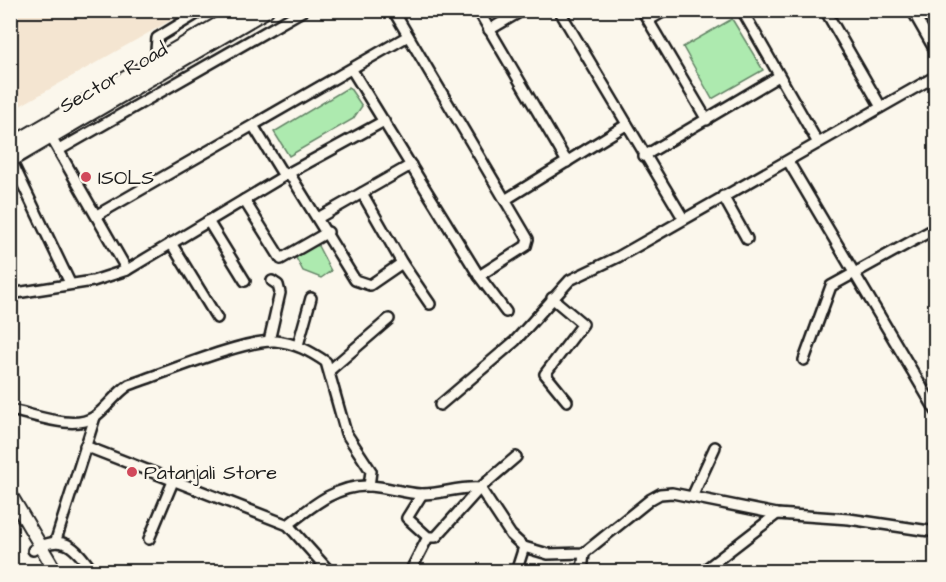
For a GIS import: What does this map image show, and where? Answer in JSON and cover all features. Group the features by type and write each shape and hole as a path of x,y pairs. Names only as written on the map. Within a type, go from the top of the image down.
{"main road":[{"name":"Sector Road","path":"11,160 48,131 155,62 244,10"},
{"name":"Sector Road","path":"10,146 48,131 266,10"}],"street":[{"path":"155,62 157,38 203,10"},
{"path":"59,150 304,10"},
{"path":"393,10 526,236 528,244 479,276"},
{"path":"478,10 567,162"},
{"path":"489,30 523,10"},
{"path":"559,10 683,218"},
{"path":"642,10 707,120"},
{"path":"649,20 666,10"},
{"path":"742,10 819,143"},
{"path":"825,10 881,107"},
{"path":"912,10 936,52"},
{"path":"98,215 408,36"},
{"path":"352,69 479,276 506,312"},
{"path":"644,156 779,76"},
{"path":"440,405 515,341 552,298 577,275 618,257 936,76"},
{"path":"10,294 103,279 127,270 287,174 384,121"},
{"path":"505,200 627,124"},
{"path":"254,127 328,232 355,280 370,285 402,263"},
{"path":"48,131 98,215 127,270"},
{"path":"11,160 70,283"},
{"path":"788,161 855,275 933,400 936,411"},
{"path":"318,218 411,165"},
{"path":"362,194 402,263 430,304"},
{"path":"723,196 747,239"},
{"path":"244,200 281,259 286,259 328,232"},
{"path":"208,221 245,281"},
{"path":"804,360 831,286 855,275 936,228"},
{"path":"171,243 217,318"},
{"path":"269,341 280,293 278,285 272,281"},
{"path":"298,345 311,298"},
{"path":"552,298 584,324 545,374 567,401"},
{"path":"330,370 389,319"},
{"path":"56,540 95,417 116,393 129,385 255,343 269,341 298,345 326,362 346,433 371,471 369,486"},
{"path":"10,410 67,422 83,422 95,417"},
{"path":"85,446 288,525 330,572"},
{"path":"692,497 715,447"},
{"path":"422,494 407,518 429,537 436,537 480,488 516,457"},
{"path":"149,539 174,479"},
{"path":"288,525 332,494 369,486 422,494 450,489 480,488"},
{"path":"480,488 512,535 524,547 548,555 584,553 660,494 672,493 777,514 849,519 936,532"},
{"path":"10,494 47,572"},
{"path":"10,508 56,572"},
{"path":"702,572 777,514"},
{"path":"410,572 429,537"},
{"path":"37,548 56,540"},
{"path":"56,540 75,551 93,572"},
{"path":"516,572 524,547"},
{"path":"582,572 584,553"}],"shaded area":[{"path":"11,10 187,10 187,11 11,111"}],"green space":[{"path":"732,19 763,70 712,99 683,47"},
{"path":"349,87 362,106 353,119 289,156 274,132"},
{"path":"317,244 331,271 321,278 303,271 294,254"}],"place":[{"name":"ISOLS","path":"86,177"},
{"name":"Patanjali Store","path":"132,472"}]}
